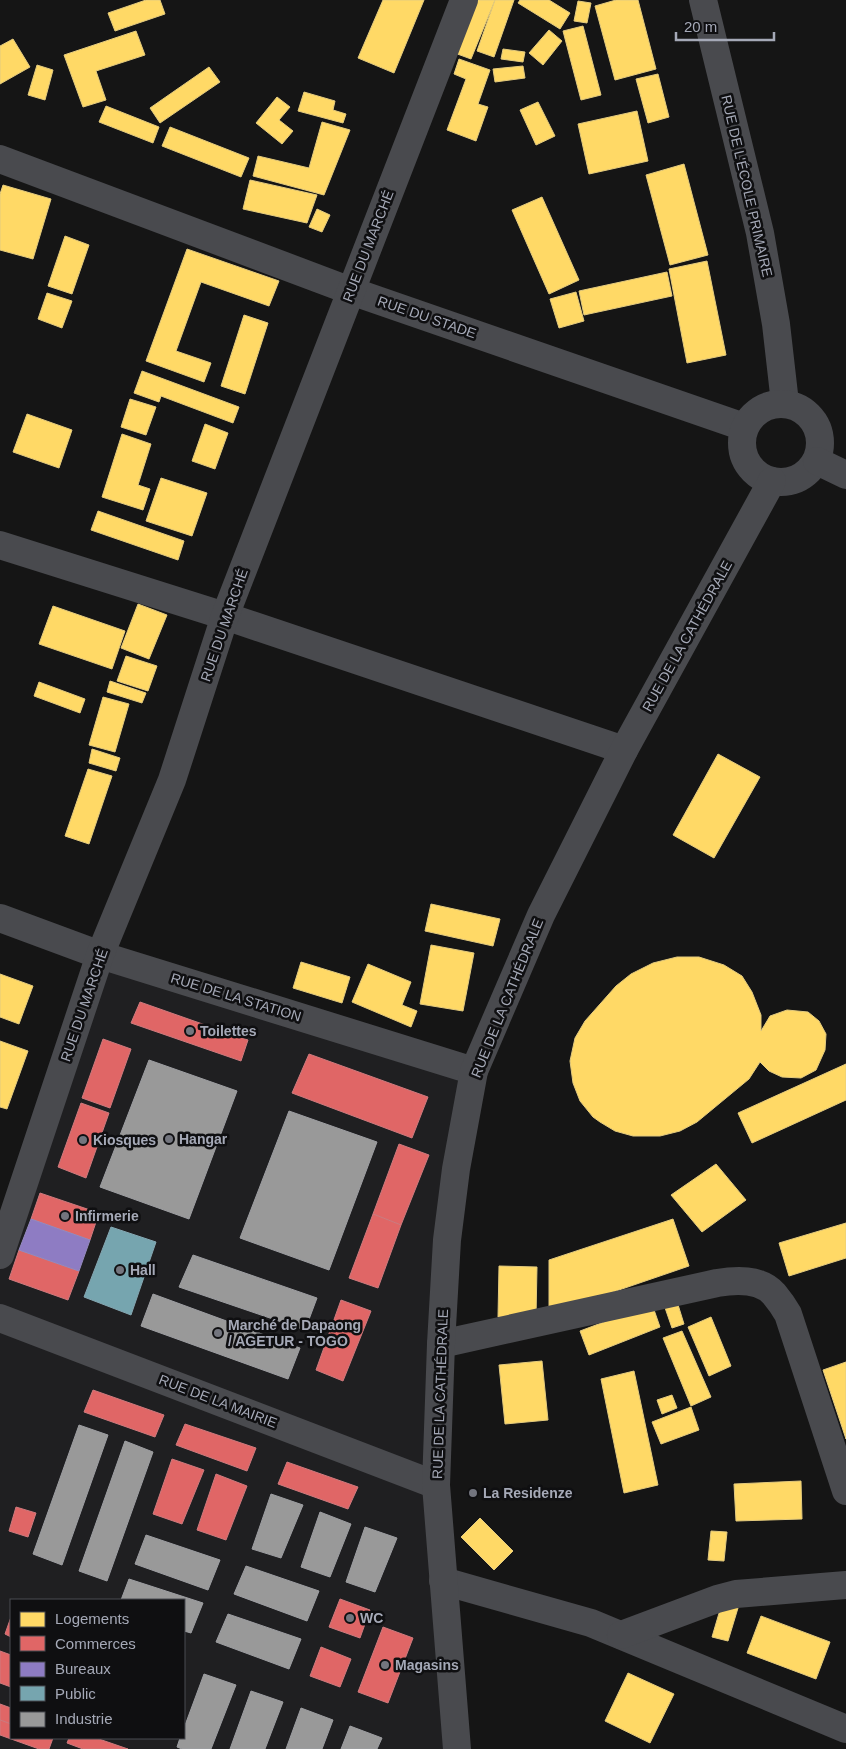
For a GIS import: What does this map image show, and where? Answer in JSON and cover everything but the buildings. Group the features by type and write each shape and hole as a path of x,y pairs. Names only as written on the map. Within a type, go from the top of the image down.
{"street":[{"name":"RUE DU MARCHÉ","path":"0,1255 100,955 172,780 225,616 464,0"},
{"name":"RUE DE L'ÉCOLE PRIMAIRE","path":"704,0 760,233 776,324 785,403"},
{"name":"RUE DU STADE","path":"0,159 350,291 744,427"},
{"path":"785,403 798,406 816,424 820,436 820,449 817,461 798,479 785,482 772,481 759,476 749,466 743,454 741,440 744,427 751,416 772,404 785,403"},
{"path":"817,461 846,475"},
{"name":"RUE DE LA CATHÉDRALE","path":"458,1749 436,1485 447,1240 456,1170 474,1071 541,916 624,750 772,481"},
{"path":"0,545 225,616 624,750"},
{"name":"RUE DE LA STATION","path":"0,918 100,955 474,1071"},
{"path":"441,1344 717,1283 736,1280 758,1283 773,1292 788,1314 846,1491"},
{"name":"RUE DE LA MAIRIE","path":"0,1318 436,1485"},
{"path":"443,1581 591,1623 846,1729"},
{"path":"622,1635 717,1599 736,1594 846,1586"}],"shaded area":[{"name":"Marché de Dapaong / AGETUR - TOGO","path":"100,955 463,1079 429,1411 452,1749 0,1749 0,1255"}],"place":[{"name":"Toilettes","path":"190,1031"},
{"name":"Hangar","path":"169,1139"},
{"name":"Kiosques","path":"83,1140"},
{"name":"Infirmerie","path":"65,1216"},
{"name":"Hall","path":"120,1270"},
{"name":"Marché de Dapaong / AGETUR - TOGO","path":"218,1333"},
{"name":"La Residenze","path":"473,1493"},
{"name":"WC","path":"350,1618"},
{"name":"Magasins","path":"385,1665"}]}
